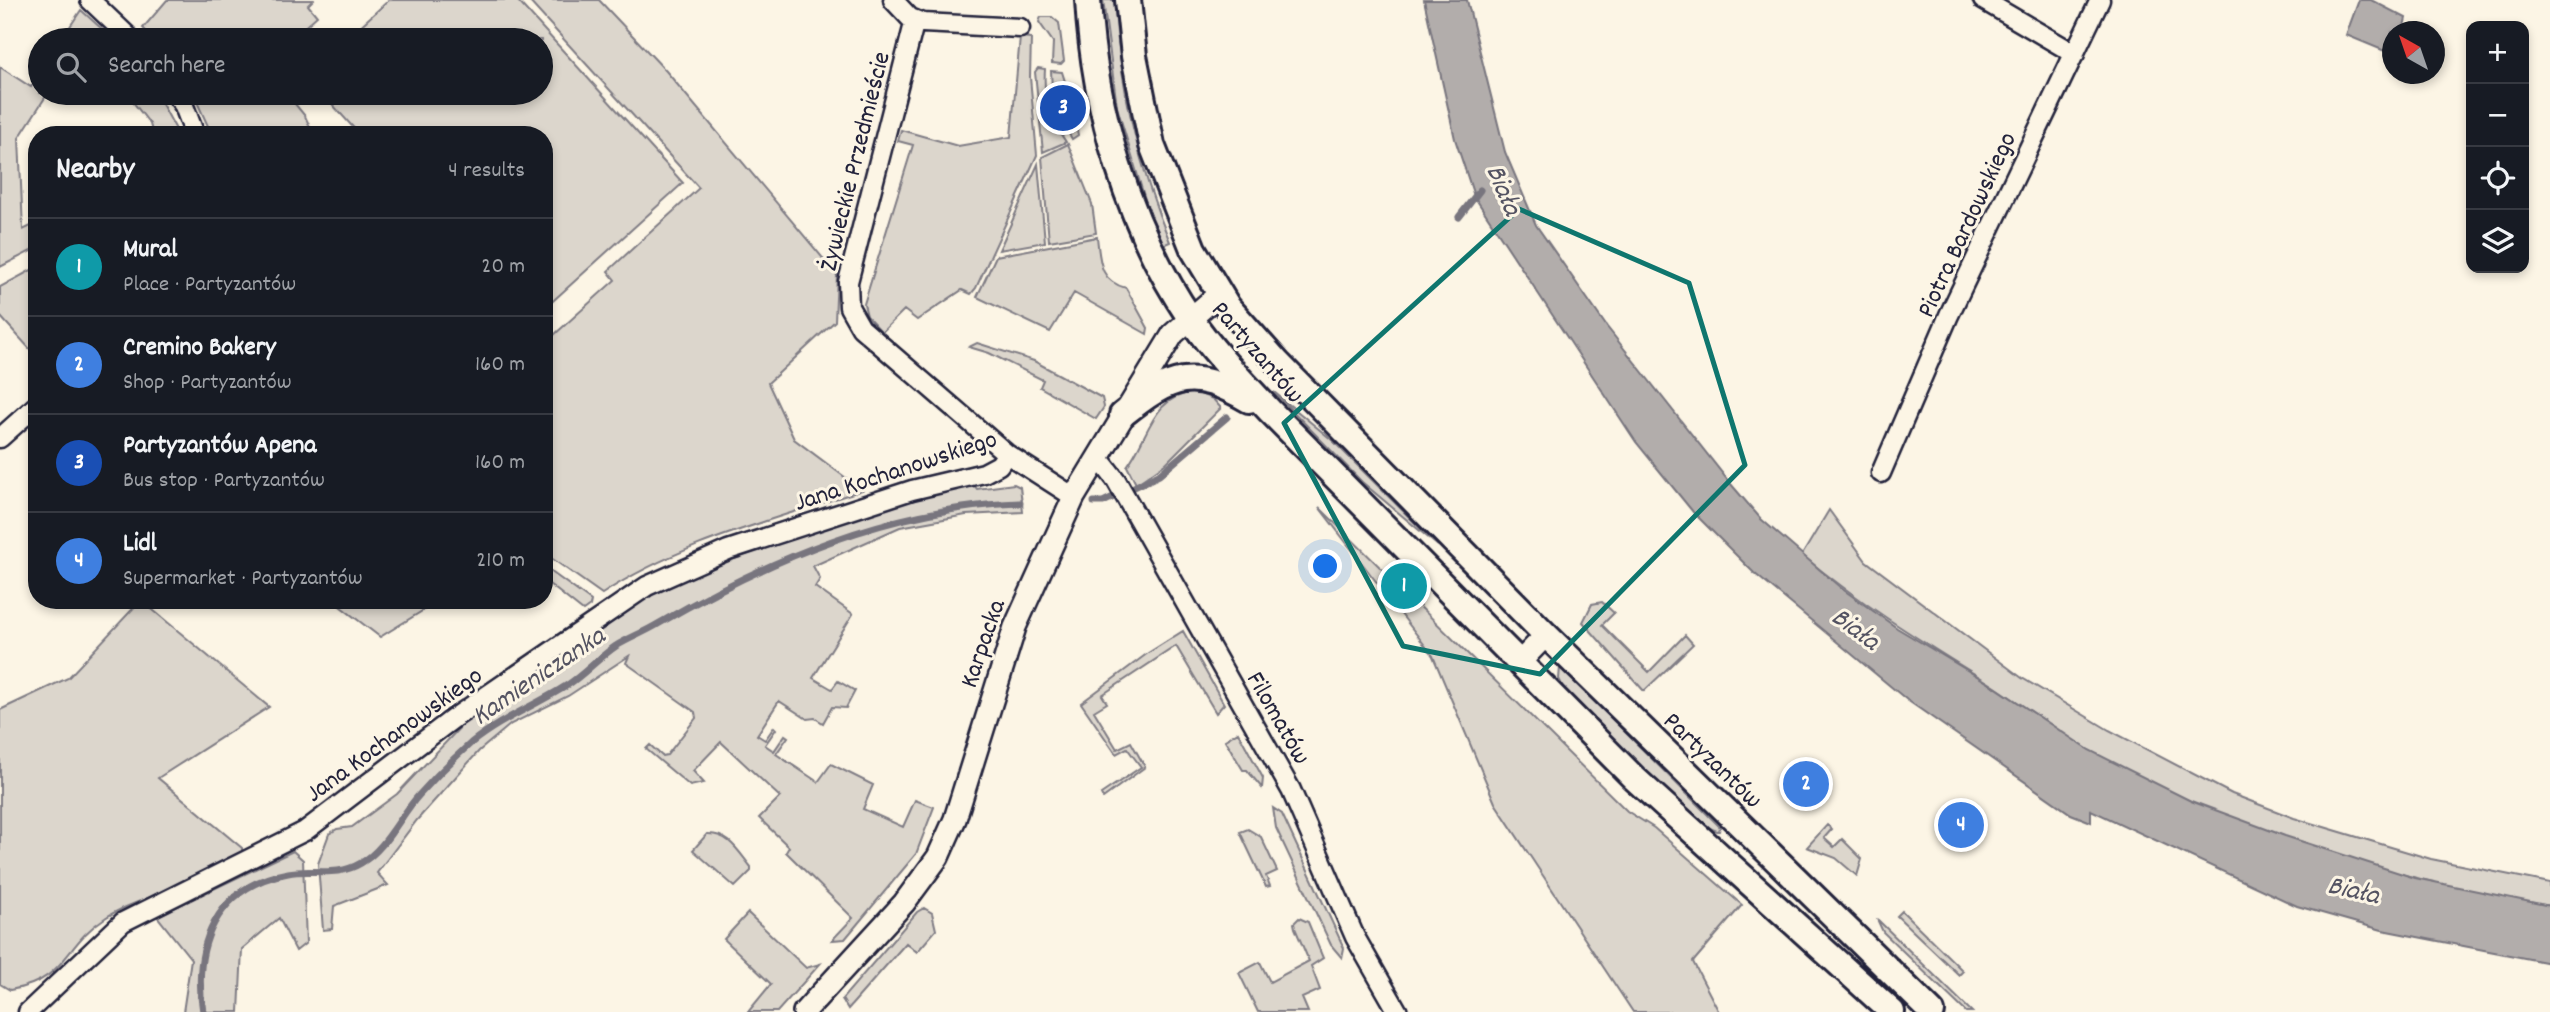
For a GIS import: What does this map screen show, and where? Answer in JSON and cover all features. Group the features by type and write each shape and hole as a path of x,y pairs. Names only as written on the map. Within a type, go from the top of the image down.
{"main road":[{"name":"Partyzantów","path":"1088,0 1094,63 1112,144 1135,211 1159,263 1189,317 1212,349 1519,663 1670,812 1892,1012"},
{"name":"Partyzantów","path":"1128,0 1134,56 1152,145 1176,212 1219,294 1278,363 1546,635 1932,1012"},
{"path":"1122,415 1162,385 1188,377 1217,383 1270,411"}],"street":[{"path":"90,0 119,28"},
{"path":"893,0 915,20 1020,27"},
{"path":"1983,0 2075,54"},
{"name":"Piotra Bardowskiego","path":"1881,473 1949,316 2100,0"},
{"name":"Żywieckie Przedmieście","path":"915,20 848,282 849,307 861,328 1007,454"},
{"path":"183,105 192,126"},
{"name":"Karpacka","path":"804,1012 904,903 938,858 955,819 1015,627 1074,497 1173,334 1189,317 1219,294"},
{"path":"0,438 28,413"},
{"name":"Jana Kochanowskiego","path":"28,1012 122,922 305,831 454,718 647,586 728,550 912,490 984,473 999,465 1007,454 1074,497"},
{"name":"Filomatów","path":"1098,457 1116,480 1291,790 1355,937 1398,1012"},
{"path":"1519,663 1546,635"}],"highlighted area":[{"path":"1519,209 1689,283 1745,465 1540,674 1403,646 1284,423"}],"shaded area":[{"path":"167,0 313,0 308,5 317,16 304,28 143,28"},
{"path":"389,0 517,0 542,28 358,28"},
{"path":"528,0 599,0 666,71 837,275 835,321 768,383 794,439 862,490 695,546 632,576 602,594 553,559 553,336 615,280 608,271 699,188"},
{"path":"1103,0 1114,0 1132,124 1149,184 1170,242 1163,245 1150,216 1117,107"},
{"path":"81,10 101,28 69,28"},
{"path":"1041,17 1052,17 1059,23 1064,61 1061,64 1052,63 1053,42 1039,22"},
{"path":"1020,37 1031,38 1030,77 1037,155 976,288 971,294 962,290 917,320 904,310 882,332 867,316 864,304 913,145 898,141 901,130 958,146 1011,137"},
{"path":"553,40 683,183 553,301 553,126 352,126 333,105 553,105"},
{"path":"0,67 28,85 28,105 40,105 19,138 23,230 28,228 28,253 0,267"},
{"path":"1038,68 1045,69 1048,107 1066,142 1043,152 1035,72"},
{"path":"1051,71 1062,72 1069,94 1057,101 1061,119 1071,117 1075,120 1078,135 1072,139 1053,106"},
{"path":"135,105 163,105 174,126 151,126"},
{"path":"198,105 296,105 310,126 208,126"},
{"path":"1068,144 1092,204 1096,233 1049,241 1042,157"},
{"path":"1038,164 1045,242 999,250"},
{"path":"1097,237 1102,269 1110,280 1126,288 1148,328 1147,334 1074,293 1050,332 977,297 996,256"},
{"path":"28,272 28,347 0,316 0,287"},
{"path":"977,343 1034,361 1102,398 1104,407 1096,419 1040,387 1043,380 989,353 969,347"},
{"path":"1195,392 1213,399 1221,408 1165,464 1136,484 1127,466 1153,420 1169,401"},
{"path":"1274,392 1332,440 1438,546 1362,482"},
{"path":"973,484 977,489 1014,484 1020,487 1023,512 966,515 900,527 813,566 820,579 815,587 853,614 813,678 832,689 838,681 855,691 846,708 832,707 823,723 815,718 807,719 779,701 757,735 765,740 774,727 776,729 765,745 774,751 785,735 788,737 776,754 818,782 831,764 873,785 863,809 903,827 915,800 934,807 916,854 845,939 832,940 853,918 786,852 789,847 759,818 780,797 721,742 693,771 704,783 690,786 646,749 650,745 662,756 667,755 696,718 695,712 626,663 629,656 568,696 511,724 479,751 417,820 377,873 388,885 334,906 332,929 323,930 318,864 329,834 337,829 352,827 397,794 465,722 598,628 679,579 859,514"},
{"path":"1319,507 1627,811 1654,828 1742,905 1693,962 1719,1012 1633,1012 1495,803 1433,656"},
{"path":"1829,510 1866,561 2022,678 2109,730 2232,794 2294,818 2431,859 2550,883 2550,906 2431,882 2314,848 2199,805 2090,751 1994,686 1919,640 1802,555"},
{"path":"553,573 591,601 590,606 583,611 553,587"},
{"path":"1602,602 1614,613 1602,625 1649,672 1685,635 1693,644 1644,691 1583,622 1592,604"},
{"path":"133,609 152,609 269,707 158,778 242,848 242,856 112,913 91,928 54,970 29,985 10,990 0,984 0,710 68,678"},
{"path":"344,609 425,609 380,637"},
{"path":"1183,631 1224,704 1216,713 1176,646 1102,695 1107,703 1094,711 1117,749 1131,742 1145,767 1103,798 1101,794 1141,767 1127,748 1116,754 1081,703 1148,653"},
{"path":"1560,667 1720,827 1719,831 1707,826 1689,812 1594,719 1563,687 1559,679"},
{"path":"1238,732 1263,778 1262,788 1247,770 1243,770 1225,740"},
{"path":"1273,808 1282,814 1344,948 1342,958 1331,945 1276,828"},
{"path":"1827,825 1832,829 1824,838 1834,847 1842,839 1862,859 1857,876 1836,858 1807,847"},
{"path":"1248,829 1261,837 1277,871 1266,876 1270,886 1266,887 1240,832"},
{"path":"707,834 715,834 727,840 751,867 751,871 735,887 693,850"},
{"path":"293,851 303,860 306,943 296,951 279,918 242,949 239,1012 183,1012 191,959 157,916"},
{"path":"924,908 932,913 936,930 917,952 906,943 848,1009 842,999 917,912"},
{"path":"1902,911 1963,971 1959,975 1897,916"},
{"path":"748,913 806,968 820,964 777,1012 748,1012 771,984 724,939"},
{"path":"1299,918 1308,922 1323,958 1311,966 1320,990 1302,998 1308,1012 1258,1012 1239,973 1260,962 1270,982 1309,961 1295,928 1294,923"},
{"path":"1877,919 1972,1012 1966,1012 1883,932"}],"water":[{"name":"Biała","path":"1424,0 1467,0 1505,152 1536,225 1607,327 1761,519 1841,588 1897,628 1995,687 2089,750 2191,801 2285,836 2415,878 2550,906 2550,963 2382,930 2297,906 2091,810 2091,822 2071,814 1907,700 1754,573 1693,512 1636,442 1474,196 1455,139"},
{"path":"2359,0 2371,0 2406,18 2405,21 2382,21 2382,50 2346,35"}],"waterway":[{"name":"Kamieniczanka","path":"1459,217 1480,190"},
{"name":"Kamieniczanka","path":"1094,502 1103,502 1159,475 1227,417"},
{"name":"Kamieniczanka","path":"203,1012 202,964 206,942 214,923 227,905 243,891 263,880 288,873 342,870 361,863 385,841 419,795 471,743 493,727 573,682 616,646 743,579 832,541 924,515 1020,503"}],"place":[{"name":"Partyzantów Apena","path":"1063,108"},
{"name":"Mural","path":"1404,586"},
{"name":"Cremino Bakery","path":"1806,784"},
{"name":"Lidl","path":"1961,825"}]}
